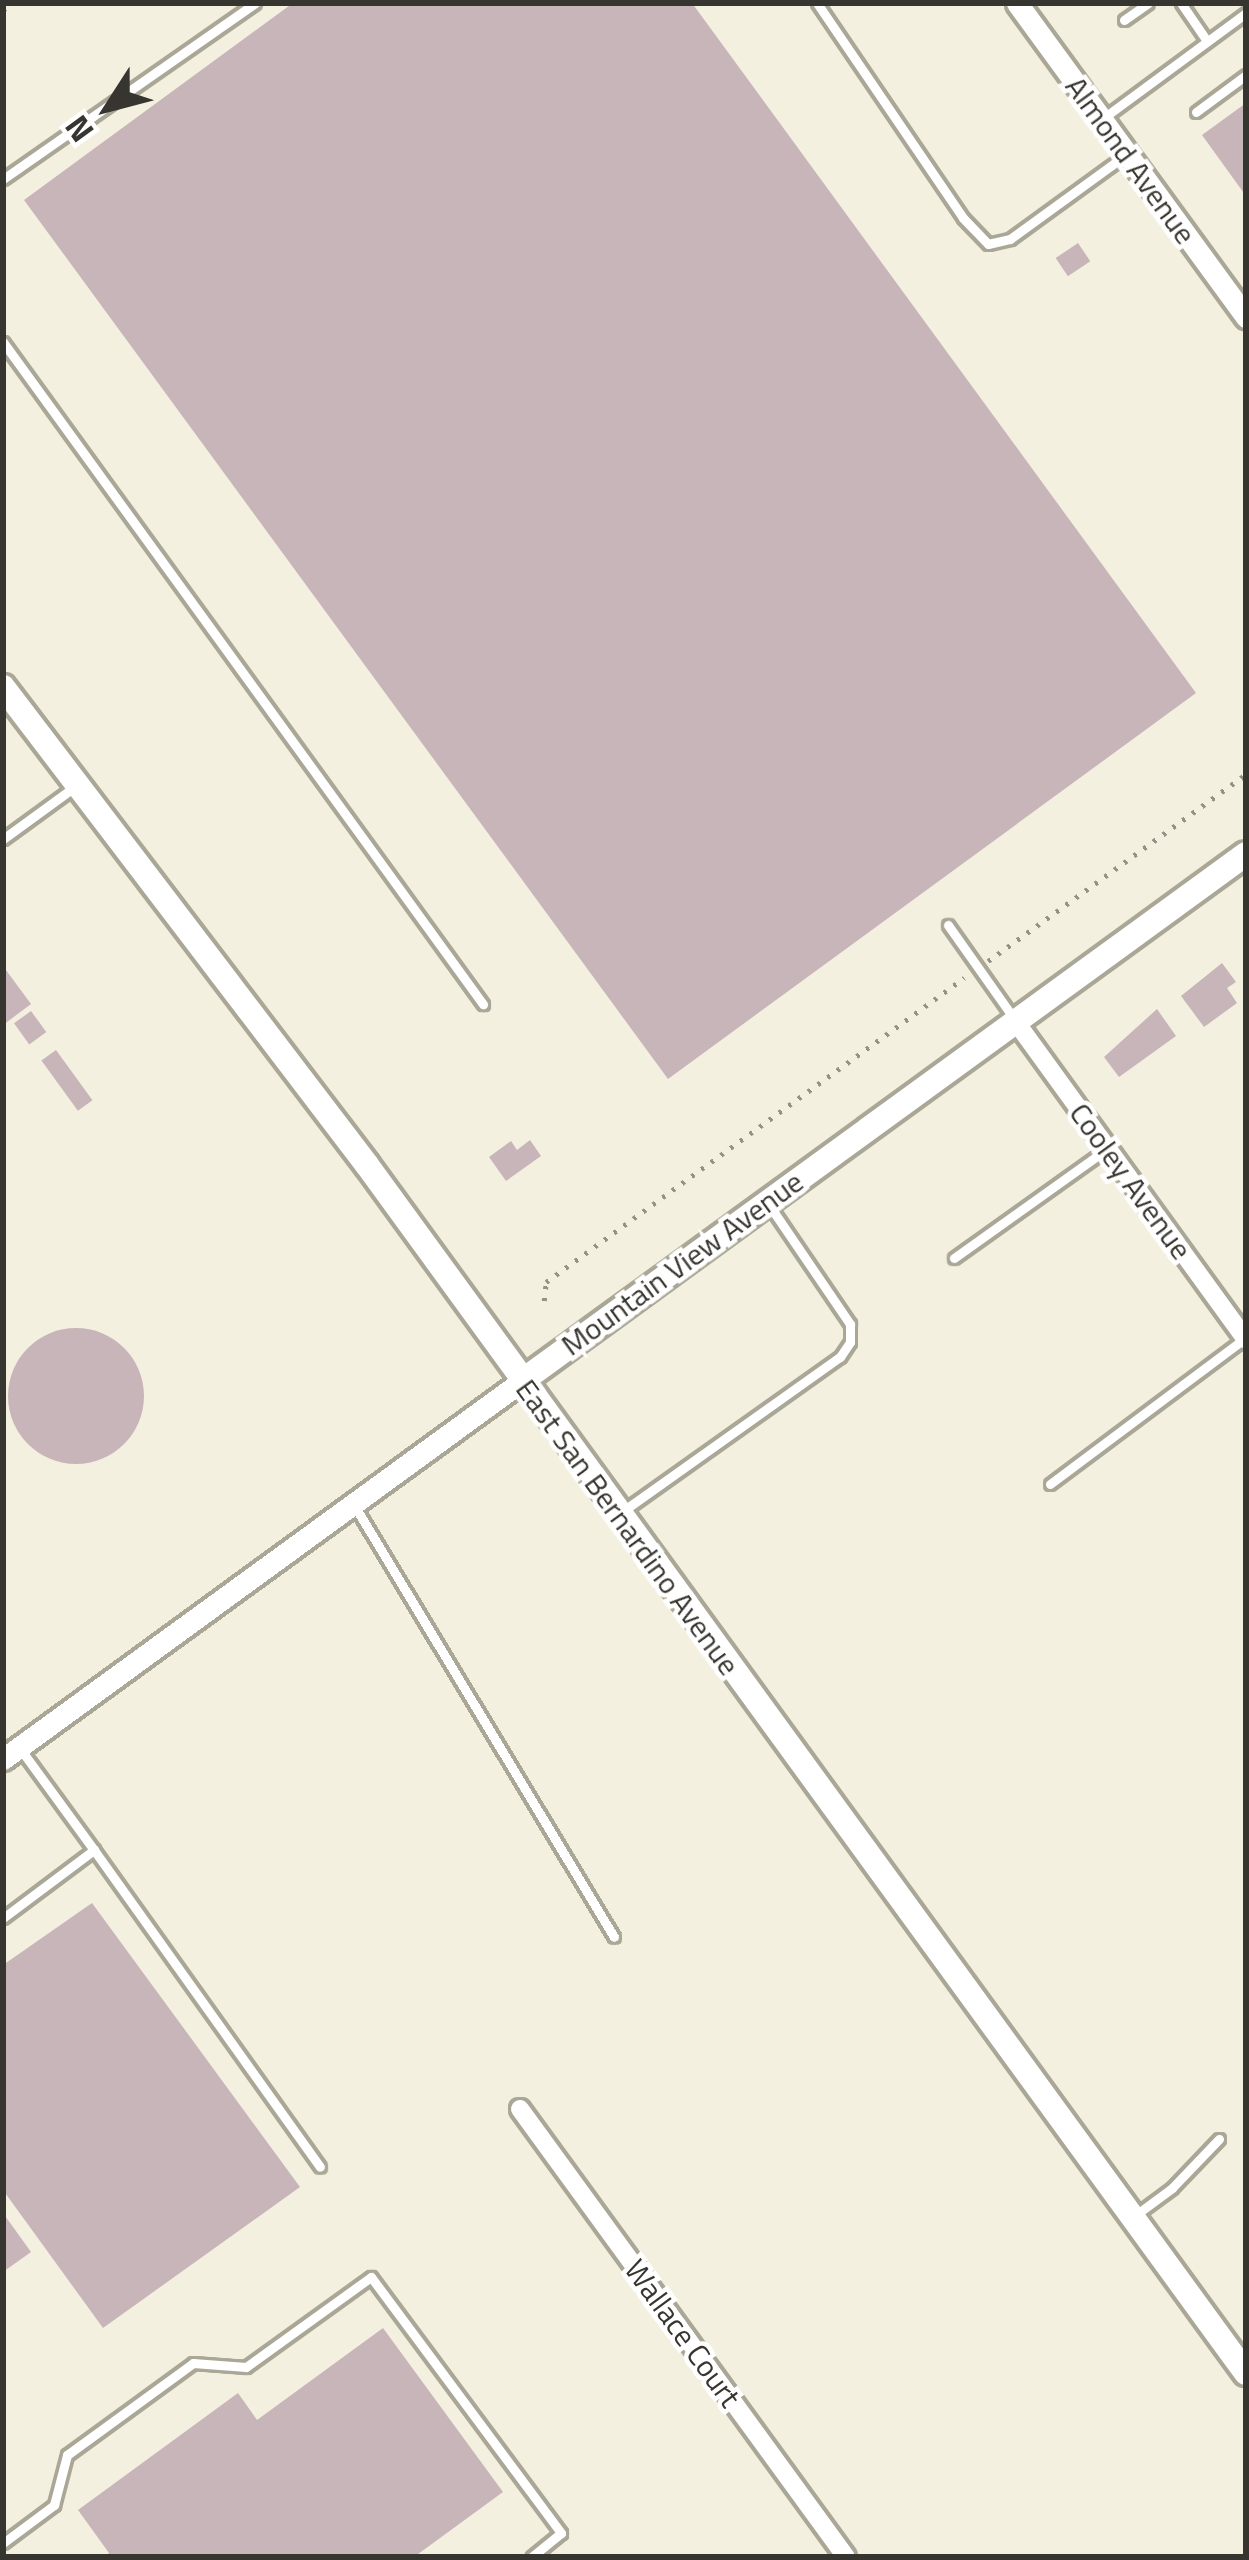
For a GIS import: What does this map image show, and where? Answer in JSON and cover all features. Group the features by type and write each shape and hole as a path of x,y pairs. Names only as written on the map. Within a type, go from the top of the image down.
{"main road":[{"name":"East San Bernardino Avenue","path":"3,687 367,1165 1246,2373"},
{"name":"Mountain View Avenue","path":"521,1381 1246,854"}],"street":[{"name":"Almond Avenue","path":"1017,3 1246,317"},
{"name":"Cooley Avenue","path":"1016,1022 1245,1339"},
{"name":"Mountain View Avenue","path":"11,1753 521,1381"},
{"name":"Wallace Court","path":"520,2109 847,2557"}],"lane":[{"path":"3,179 255,3"},
{"path":"817,3 963,218 988,244 1010,239 1127,154"},
{"path":"1124,20 1148,3"},
{"path":"1181,3 1207,41"},
{"path":"1102,119 1246,13"},
{"path":"1196,112 1246,75"},
{"path":"3,342 483,1004"},
{"path":"3,839 77,784"},
{"path":"948,925 1016,1022"},
{"path":"954,1258 1108,1148"},
{"path":"619,1514 840,1357 850,1342 850,1324 766,1201"},
{"path":"1050,1484 1245,1339"},
{"path":"354,1505 614,1937"},
{"path":"11,1753 94,1850 320,2167"},
{"path":"3,1918 94,1850"},
{"path":"1133,2218 1172,2188 1219,2140"},
{"path":"3,2543 54,2505 67,2455 194,2362 245,2367 371,2277 561,2533 532,2557"}],"path":[{"path":"3,10 12,3"},
{"path":"544,1301 546,1282 1246,774"}],"building":[{"path":"293,3 692,3 1196,693 668,1079 24,200"},
{"path":"1246,103 1246,196 1202,135"},
{"path":"1078,243 1090,261 1068,276 1056,258"},
{"path":"1222,963 1236,982 1227,988 1237,1003 1204,1027 1181,996"},
{"path":"3,966 31,1004 3,1025"},
{"path":"1157,1009 1176,1036 1119,1077 1104,1057"},
{"path":"31,1011 46,1032 29,1044 14,1023"},
{"path":"56,1050 92,1100 78,1111 41,1061"},
{"path":"530,1140 541,1156 506,1181 489,1157 511,1141 517,1150"},
{"path":"76,1328 102,1333 124,1348 139,1370 144,1396 139,1422 124,1444 102,1459 76,1464 50,1459 28,1444 13,1422 8,1396 13,1370 28,1348 50,1333"},
{"path":"92,1903 300,2187 103,2328 3,2190 3,1965"},
{"path":"3,2213 31,2252 3,2272"},
{"path":"383,2328 503,2492 414,2557 104,2557 109,2553 78,2510 238,2393 257,2420"}]}
